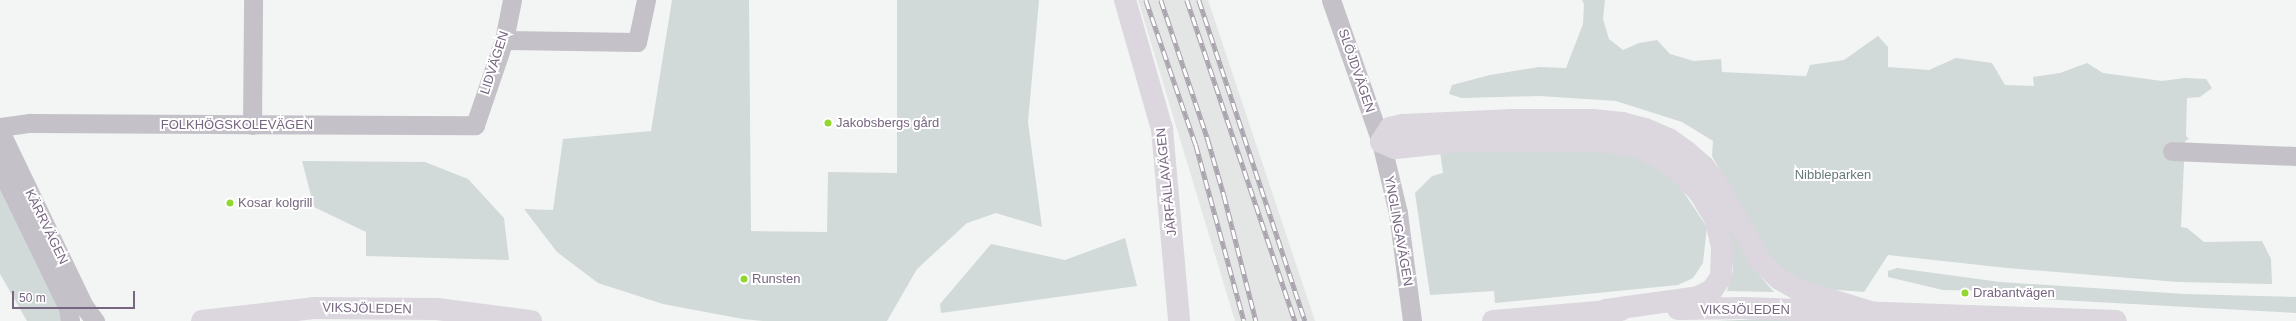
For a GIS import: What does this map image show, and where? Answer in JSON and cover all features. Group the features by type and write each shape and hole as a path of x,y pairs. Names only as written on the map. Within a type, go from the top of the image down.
{"main road":[{"name":"JÄRFÄLLAVÄGEN","path":"1125,0 1162,129 1179,321"},
{"path":"1606,310 1698,297 1712,290 1721,277 1722,247 1716,220 1699,192 1675,167 1646,150 1606,141 1570,139 1462,141 1395,148 1381,142 1390,128 1403,125 1513,120 1593,120 1622,123 1645,129 1669,139 1704,166 1719,186 1761,262 1779,279 1799,290 1871,312"},
{"name":"VIKSJÖLEDEN","path":"202,321 316,308 437,309 532,321"},
{"name":"VIKSJÖLEDEN","path":"1493,321 1606,310 1743,308 2116,321"}],"street":[{"path":"252,125 253,0"},
{"name":"LIDVÄGEN","path":"475,125 504,40 512,0"},
{"path":"504,40 637,42 646,0"},
{"name":"SLÖJDVÄGEN","path":"1331,0 1381,142"},
{"name":"FOLKHÖGSKOLEVÄGEN","path":"0,126 30,123 475,125"},
{"name":"KÄRRVÄGEN","path":"0,131 84,306 94,321"},
{"name":"YNGLINGAVÄGEN","path":"1381,142 1399,219 1412,321"},
{"path":"2172,151 2296,156"},
{"name":"KÄRRVÄGEN","path":"0,161 1,170 68,308 70,321"}],"shaded area":[{"path":"1138,0 1208,0 1315,321 1235,321"}],"green space":[{"path":"672,0 749,0 751,231 827,232 828,172 897,173 897,0 1039,0 1028,122 1042,227 996,213 967,223 917,269 887,321 763,321 743,319 663,304 598,283 557,252 524,209 553,210 563,139 651,131"},
{"name":"Nibbleparken","path":"1582,0 1605,0 1603,19 1609,39 1623,50 1639,43 1657,40 1670,54 1694,61 1721,59 1722,72 1806,76 1810,65 1844,60 1878,36 1888,47 1888,67 1929,70 1956,58 1992,63 2005,85 2034,86 2033,77 2060,73 2087,63 2103,73 2162,81 2185,78 2206,79 2212,88 2200,97 2187,98 2186,136 2189,139 2185,141 2181,227 2187,228 2204,242 2262,241 2271,259 2272,284 2178,282 2007,268 1888,255 1864,292 1825,289 1798,279 1776,264 1760,243 1712,156 1713,141 1682,122 1616,101 1540,96 1462,98 1449,94 1452,85 1490,75 1539,67 1566,68 1583,24 1584,4"},
{"path":"1557,126 1625,131 1651,139 1678,152 1699,170 1713,188 1760,276 1774,292 1727,291 1733,271 1729,230 1715,200 1701,181 1683,162 1666,150 1644,140 1620,135 1569,132 1430,135 1430,129"},
{"path":"1571,148 1634,153 1672,175 1707,227 1703,263 1693,278 1678,285 1495,303 1494,291 1430,295 1415,193 1432,176 1443,173 1440,151"},
{"path":"302,161 425,162 468,179 504,218 509,260 366,256 366,232 314,207"},
{"path":"0,177 60,306 63,321 27,321 0,274"},
{"path":"1125,238 1137,286 941,313 940,304 991,244 1065,260"},
{"path":"1897,268 2000,282 2185,294 2296,297 2296,313 2025,298 1993,291 1943,290 1888,277 1888,271"},
{"path":"1760,319 1905,321 1718,321"}],"railway":[{"path":"1146,0 1196,145 1244,321"},
{"path":"1161,0 1208,140 1224,195 1256,321"},
{"path":"1187,0 1295,321"},
{"path":"1199,0 1305,321"}],"place":[{"name":"Jakobsbergs gård","path":"828,123"},
{"name":"Kosar kolgrill","path":"230,203"},
{"name":"Runsten","path":"744,279"},
{"name":"Drabantvägen","path":"1965,293"}]}
